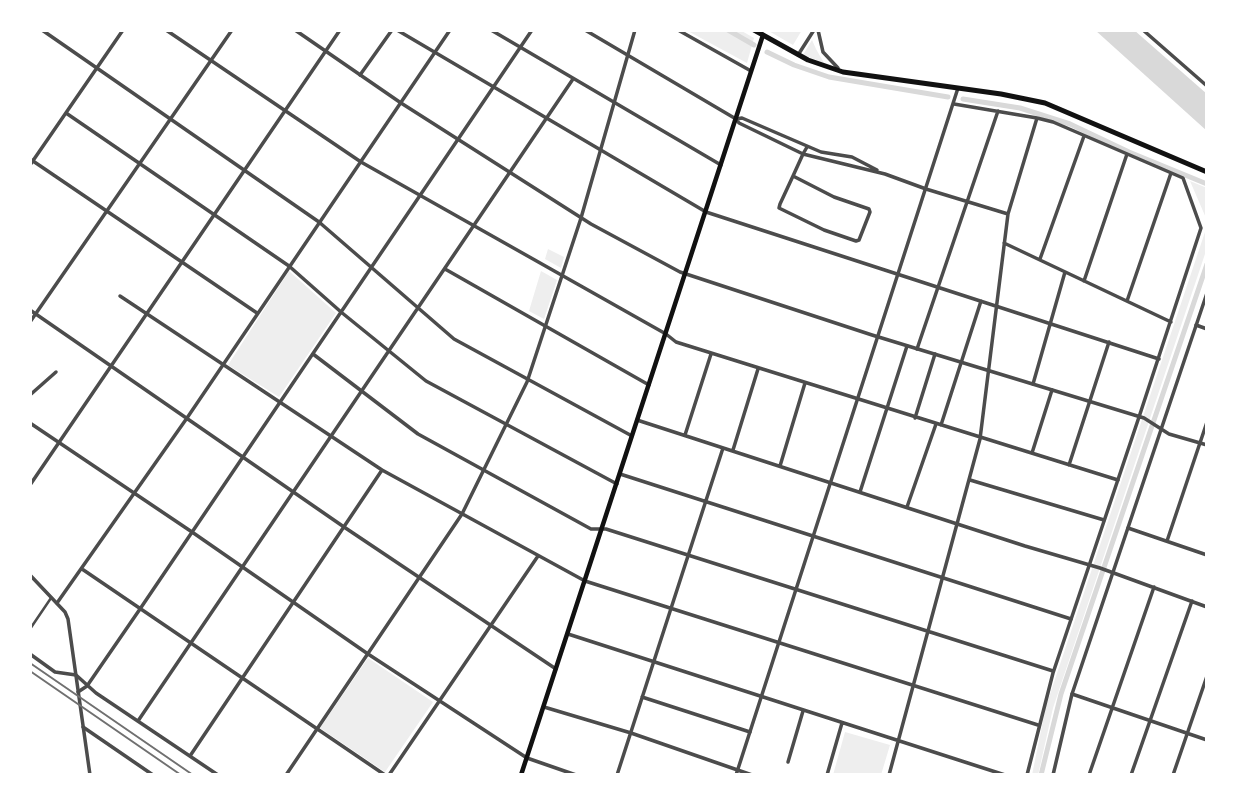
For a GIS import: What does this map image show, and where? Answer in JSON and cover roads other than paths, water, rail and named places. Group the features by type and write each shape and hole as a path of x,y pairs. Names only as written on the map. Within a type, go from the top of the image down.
{"main road":[{"path":"754,30 798,55 843,72 1012,95 1045,103 1207,172"},
{"path":"522,775 763,35"}],"street":[{"path":"42,30 319,222 454,339 632,436"},
{"path":"123,30 31,161 257,313"},
{"path":"166,30 361,162 676,342 1118,480"},
{"path":"30,322 232,30"},
{"path":"295,30 401,103 582,218 685,275 1139,417 1148,420 1160,430 1207,445"},
{"path":"30,485 340,30"},
{"path":"360,75 394,30 706,212 1159,359"},
{"path":"57,604 187,418 450,30"},
{"path":"491,30 721,165"},
{"path":"78,692 86,686 140,609 532,30"},
{"path":"586,30 739,123 803,154 885,174 1008,214"},
{"path":"286,775 462,514 507,425 528,378 582,218 635,30"},
{"path":"678,30 751,72"},
{"path":"798,55 816,30"},
{"path":"816,30 823,52 832,64 843,72"},
{"path":"1143,30 1207,86"},
{"path":"138,721 573,79"},
{"path":"736,775 958,88"},
{"path":"954,104 1037,118 1182,178 1201,228 1054,671 1027,775"},
{"path":"917,349 998,111"},
{"path":"66,113 289,266 389,352 431,384 617,484"},
{"path":"736,119 742,118 821,152 852,157 885,174"},
{"path":"889,775 980,439 1008,214 1037,118"},
{"path":"1039,259 1084,136"},
{"path":"782,144 785,138"},
{"path":"793,176 834,197 869,209 859,240 824,230 782,210 780,204 803,154 807,147"},
{"path":"1084,281 1127,154"},
{"path":"1127,301 1171,173"},
{"path":"1004,243 1171,323"},
{"path":"445,269 649,385"},
{"path":"1033,384 1065,272"},
{"path":"1053,775 1072,694 1207,293"},
{"path":"120,296 382,470 585,581 1038,725"},
{"path":"907,507 981,301"},
{"path":"30,310 344,527 556,669"},
{"path":"1196,325 1207,329"},
{"path":"1069,465 1109,342"},
{"path":"860,492 907,346"},
{"path":"313,354 418,434 591,529 602,529 1054,671"},
{"path":"685,436 711,354"},
{"path":"915,418 935,354"},
{"path":"733,451 758,369"},
{"path":"30,395 56,372"},
{"path":"780,466 805,383"},
{"path":"1032,453 1052,390"},
{"path":"638,420 1107,570 1207,607"},
{"path":"1167,541 1207,422"},
{"path":"30,423 368,654 527,758 576,775"},
{"path":"617,775 723,448"},
{"path":"190,756 382,470"},
{"path":"620,474 1071,620"},
{"path":"970,480 1104,520"},
{"path":"1128,528 1206,555 1207,547"},
{"path":"82,569 387,775 538,556"},
{"path":"30,575 65,612 68,620 90,775"},
{"path":"1089,775 1154,587"},
{"path":"30,629 51,598"},
{"path":"1131,775 1192,601"},
{"path":"568,635 1005,775"},
{"path":"30,654 55,672 76,676 86,686 218,775"},
{"path":"1173,775 1207,676"},
{"path":"1072,694 1207,740"},
{"path":"642,697 750,732"},
{"path":"544,707 631,733 752,775"},
{"path":"788,762 803,711"},
{"path":"827,775 842,723"},
{"path":"82,727 153,775"}],"waterway":[{"path":"728,30 754,45"},
{"path":"767,52 829,77 948,97"},
{"path":"963,99 1020,108 1070,124 1207,184"},
{"path":"1041,775 1061,694 1207,264"}],"tram line":[{"path":"30,671 181,775"}],"railway":[{"path":"30,663 193,775"}]}
